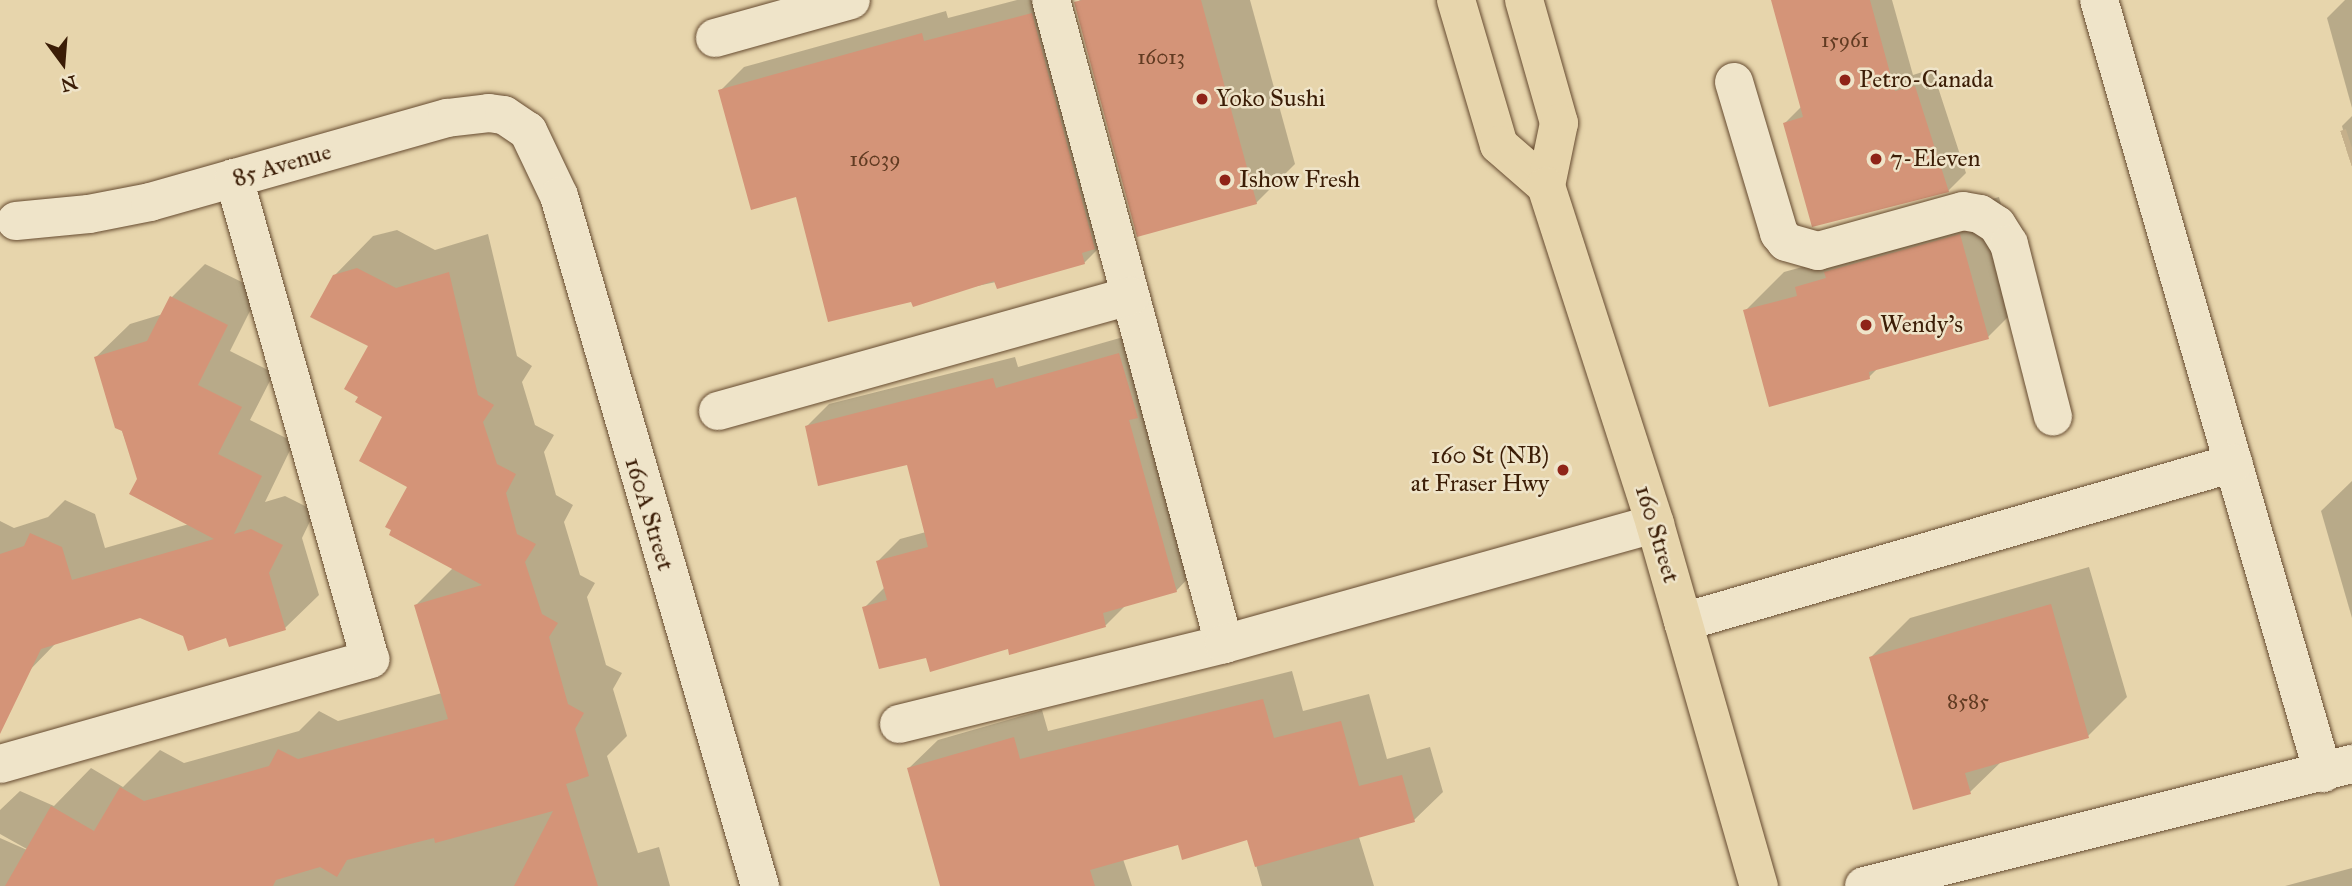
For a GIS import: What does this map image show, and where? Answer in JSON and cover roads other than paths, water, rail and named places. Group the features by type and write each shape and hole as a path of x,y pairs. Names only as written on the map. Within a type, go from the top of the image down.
{"main road":[{"path":"1456,0 1499,145 1546,186"},
{"name":"160 Street","path":"1524,0 1559,123 1546,186 1655,524 1759,886"}],"street":[{"path":"715,38 851,0"},
{"path":"1051,0 1224,644"},
{"path":"1864,886 2337,768 2234,463 2099,0"},
{"path":"1734,82 1779,233 1786,242 1818,251 1963,211 1980,214 1997,225 2009,244 2053,416"},
{"name":"85 Avenue","path":"16,221 89,214 468,115 504,116 522,126 536,143"},
{"name":"160A Street","path":"536,143 559,196 760,886"},
{"path":"0,764 298,676 370,659 234,178"},
{"path":"718,411 1130,296"},
{"path":"1683,622 2234,463"},
{"path":"899,724 1224,644 1655,524"}],"tunnel":[{"path":"2346,149 2352,147"}],"place":[{"name":"Petro-Canada","path":"1845,80"},
{"name":"Yoko Sushi","path":"1202,99"},
{"name":"7-Eleven","path":"1876,159"},
{"name":"Ishow Fresh","path":"1225,180"},
{"name":"Wendy's","path":"1866,325"},
{"name":"160 St (NB) at Fraser Hwy","path":"1563,470"}]}
